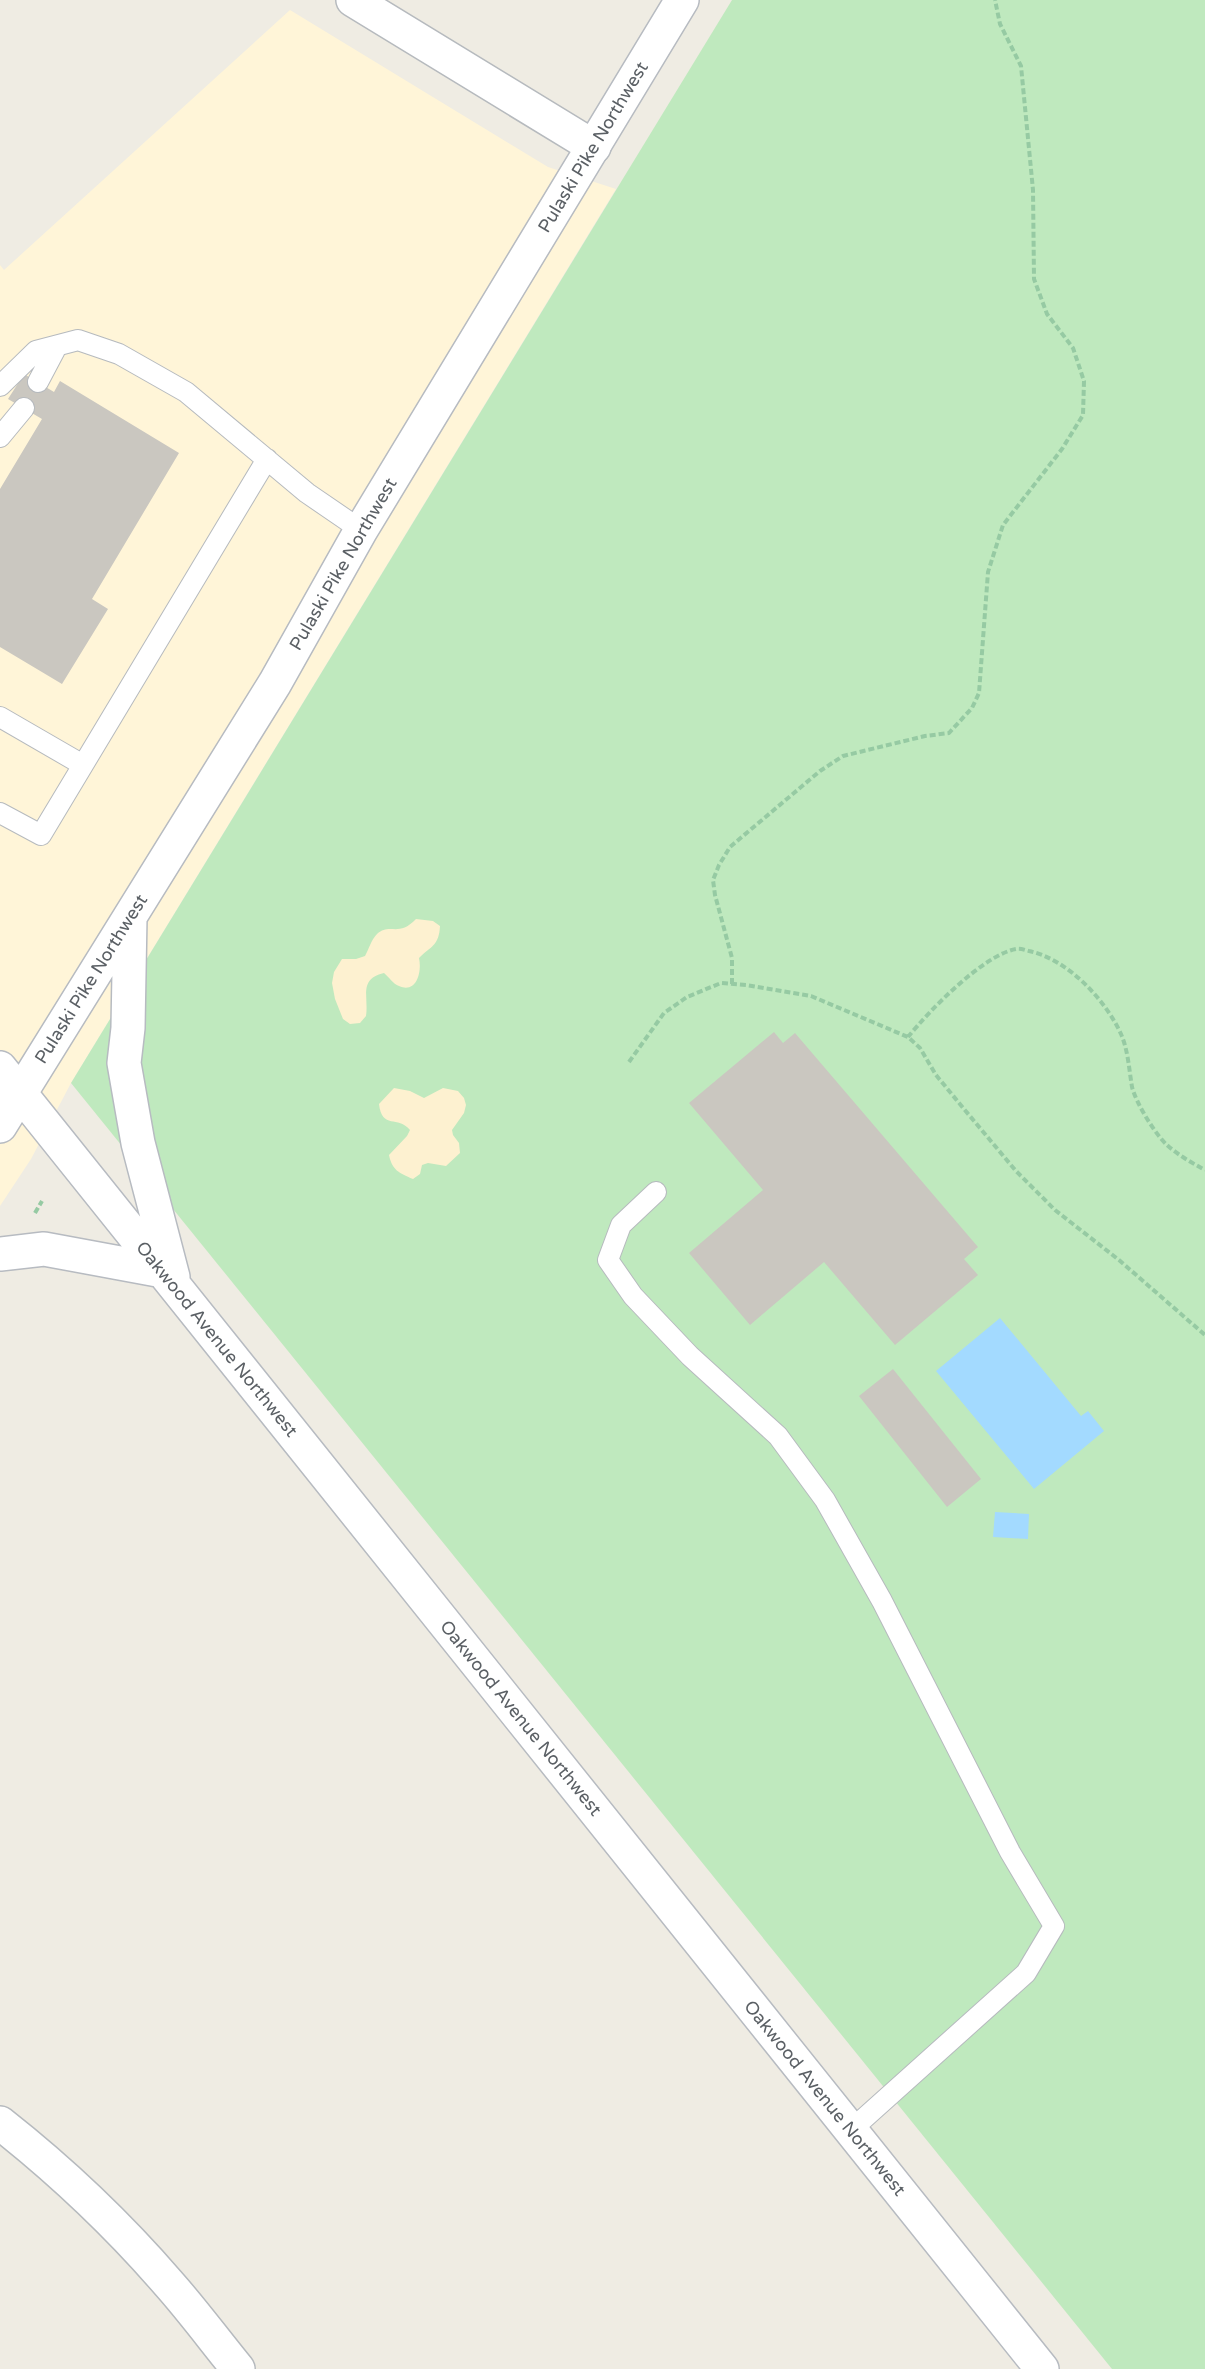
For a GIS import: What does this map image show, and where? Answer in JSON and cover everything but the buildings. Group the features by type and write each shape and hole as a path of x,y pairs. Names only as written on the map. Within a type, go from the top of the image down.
{"street":[{"path":"353,0 594,147"},
{"name":"Pulaski Pike Northwest","path":"0,1126 10,1080 130,916 275,683 361,530 682,0"},
{"path":"0,1254 44,1249 169,1279 138,1143 124,1062 128,1028 130,916"},
{"name":"Oakwood Avenue Northwest","path":"10,1080 1042,2369"},
{"path":"0,2123 88,2198 169,2283 238,2369"}],"lane":[{"path":"0,386 36,351 78,340 119,354 186,392 307,493 361,530"},
{"path":"38,382 57,346"},
{"path":"0,437 24,408"},
{"path":"0,813 41,835 267,459"},
{"path":"0,717 83,765"},
{"path":"656,1192 621,1225 608,1260 633,1296 690,1356 778,1436 825,1500 882,1601 1010,1852 1054,1926 1026,1973 850,2130"}],"path":[{"path":"732,984 732,958 714,895 713,880 719,865 730,848 746,833 820,771 843,756 925,735 949,733 972,708 979,693 988,572 1003,525 1062,448 1083,415 1084,381 1073,348 1047,314 1034,279 1033,190 1020,66 1000,24 995,0"},
{"path":"908,1037 934,1007 962,981 988,962 1017,948 1044,954 1078,978 1102,1003 1121,1034 1129,1064 1132,1090 1148,1120 1166,1145 1205,1170"},
{"path":"629,1062 664,1013 687,997 721,983 811,996 908,1037 920,1048 936,1075 1016,1171 1056,1210 1119,1260 1205,1335"}],"shaded area":[{"path":"290,10 548,167 616,189 71,1083 31,1159 0,1206 0,265 4,270"}],"green space":[{"path":"732,0 1205,0 1205,2369 1112,2369 71,1083"}],"sand":[{"path":"416,919 433,921 440,926 436,942 419,958 420,969 417,980 410,987 405,988 395,984 384,973 376,976 368,984 366,990 366,1016 360,1023 350,1024 343,1019 335,999 332,983 334,972 342,959 356,959 365,956 377,934 386,929 404,928"},
{"path":"394,1088 410,1091 424,1098 443,1088 458,1091 464,1098 466,1105 464,1113 452,1130 459,1143 460,1153 446,1166 428,1163 422,1165 420,1174 413,1179 394,1168 389,1155 410,1130 401,1123 387,1120 381,1112 379,1104"}],"water":[{"path":"1000,1318 1081,1416 1088,1411 1104,1431 1034,1489 936,1371"},
{"path":"995,1512 1029,1514 1028,1539 993,1537"}]}
